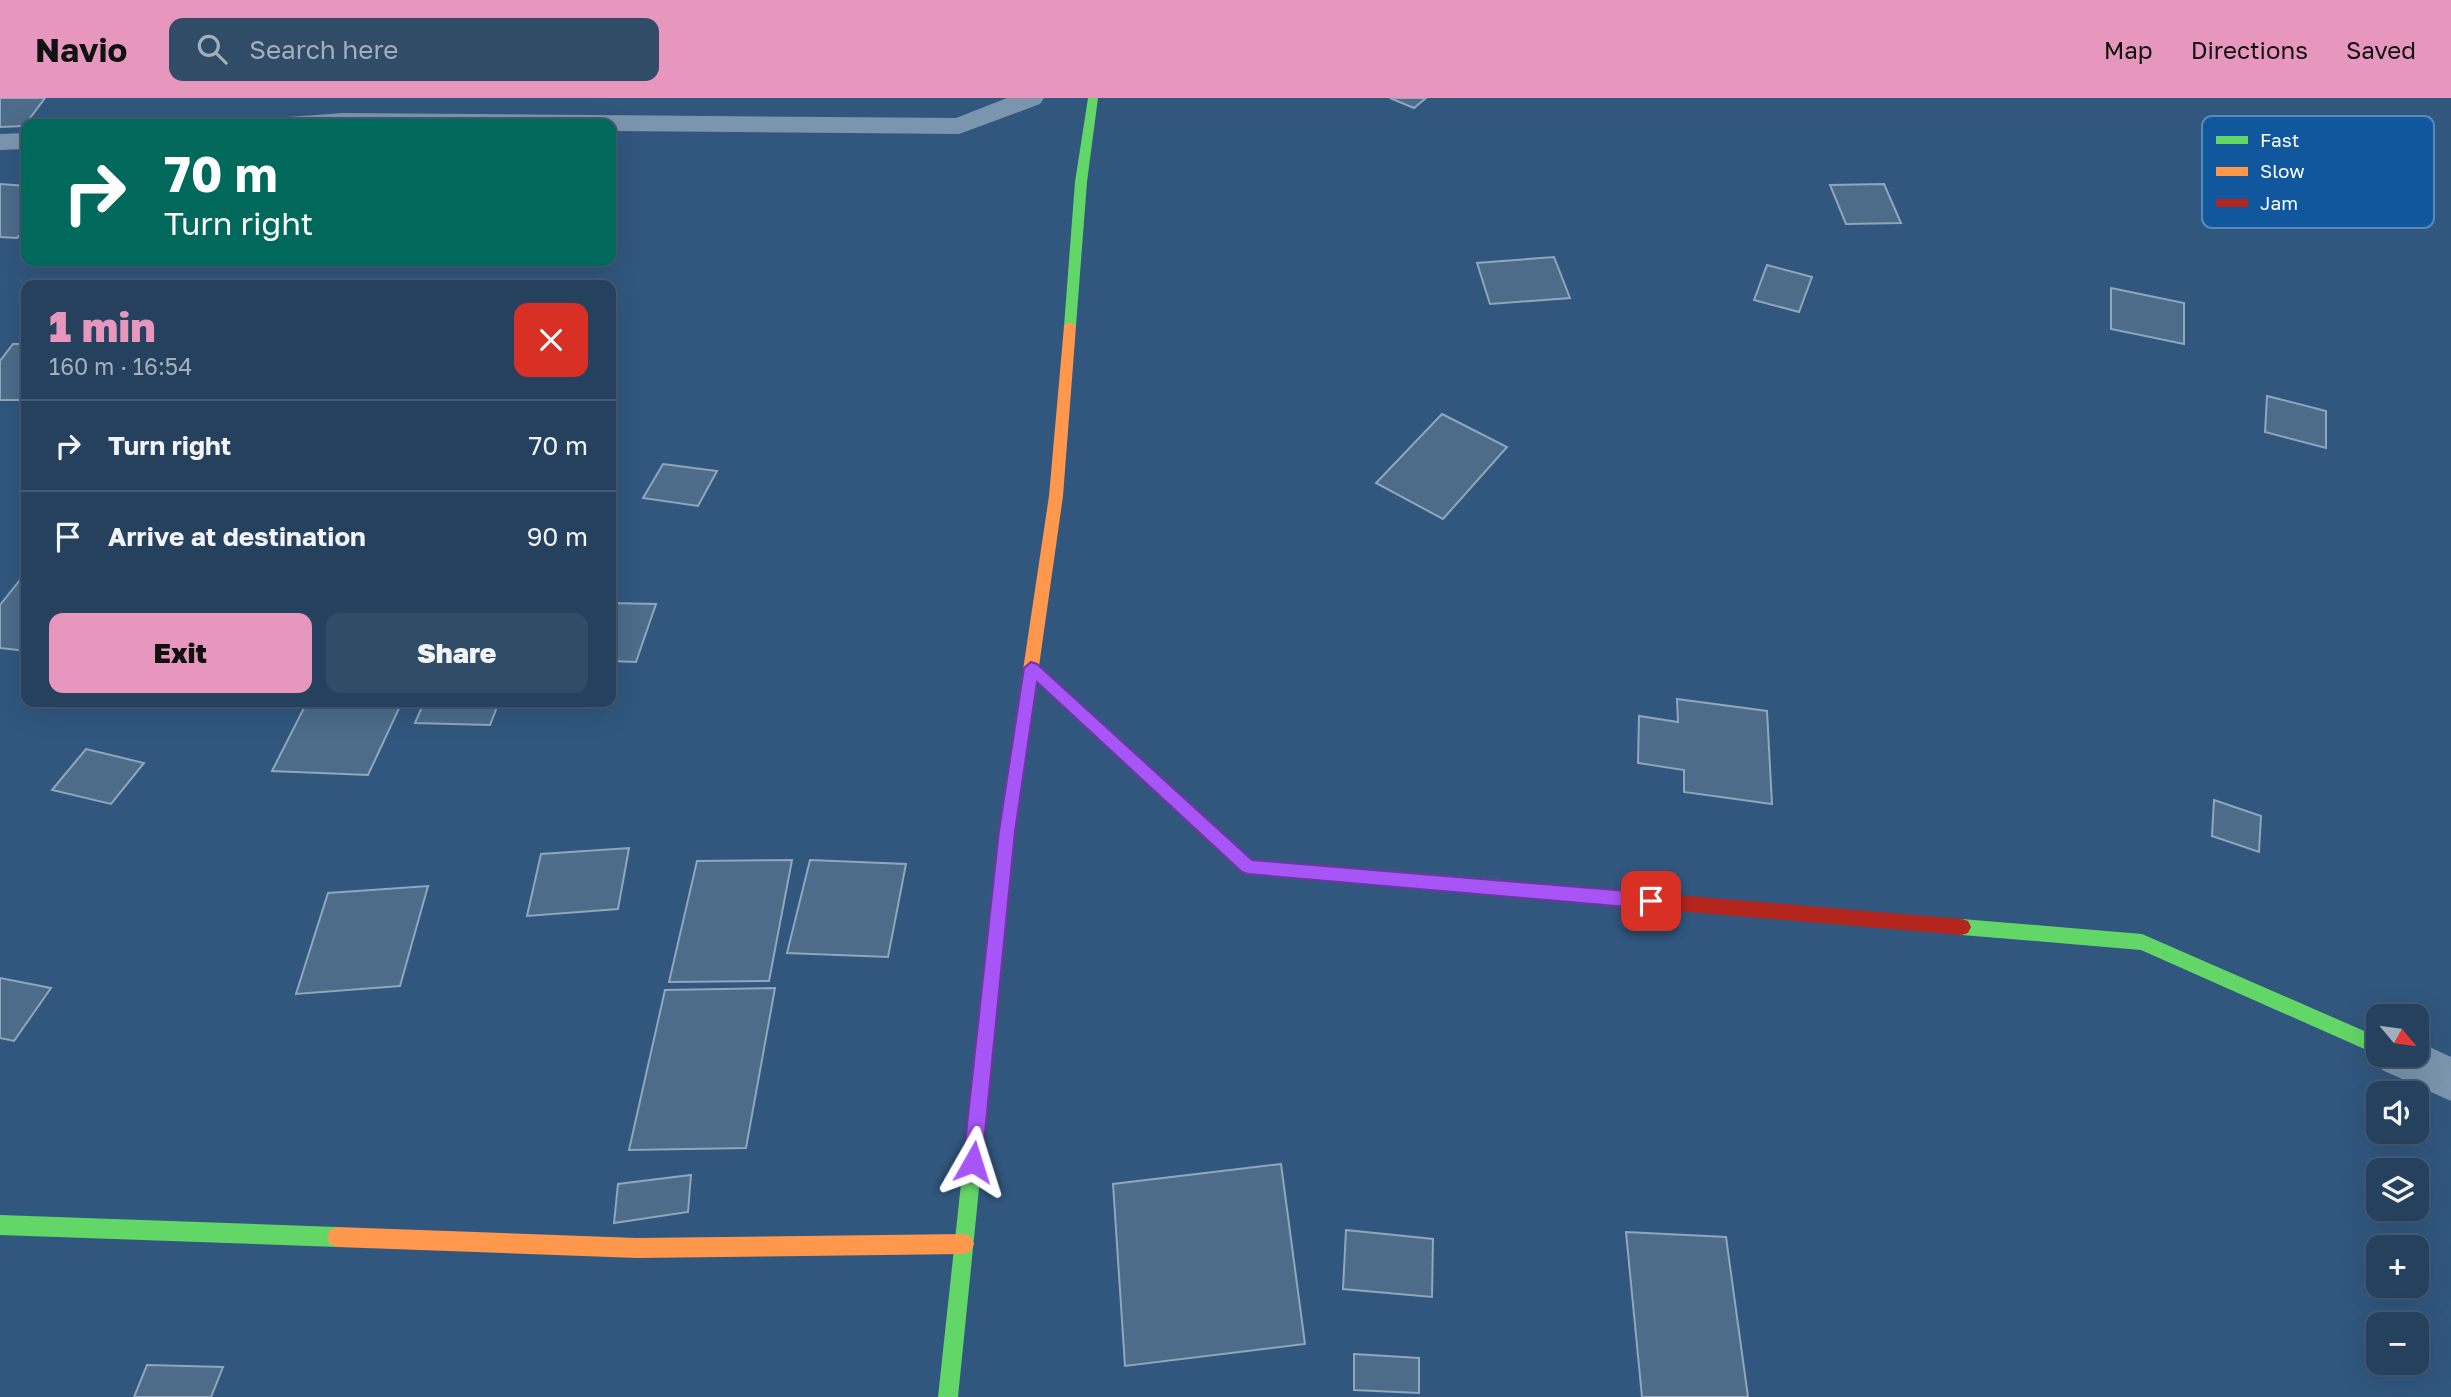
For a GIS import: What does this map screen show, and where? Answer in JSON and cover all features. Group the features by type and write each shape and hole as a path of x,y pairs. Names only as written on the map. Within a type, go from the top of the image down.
{"street":[{"path":"616,123 959,126 1031,98"},
{"path":"948,1397 1007,831 1056,496 1081,181 1093,98"},
{"path":"0,142 21,141"},
{"path":"1031,668 1248,867 2142,942 2366,1041"},
{"path":"2427,1068 2451,1079"},
{"path":"0,1225 637,1248 964,1244"}],"building":[{"path":"0,98 45,98 29,119 21,119 21,126 0,127"},
{"path":"1390,98 1426,98 1414,108"},
{"path":"0,184 21,186 21,234 17,238 0,237"},
{"path":"1884,184 1901,223 1846,224 1830,185"},
{"path":"1554,257 1570,298 1490,304 1477,263"},
{"path":"1767,265 1812,277 1799,312 1754,300"},
{"path":"2111,288 2184,303 2184,344 2111,329"},
{"path":"13,344 21,344 21,400 0,400 0,361"},
{"path":"2267,396 2326,411 2326,448 2265,432"},
{"path":"1442,414 1507,447 1443,519 1376,483"},
{"path":"663,464 717,471 698,506 643,498"},
{"path":"21,579 21,650 0,648 0,605"},
{"path":"616,603 656,604 636,662 616,661"},
{"path":"1677,699 1767,711 1772,804 1684,792 1684,770 1638,763 1639,716 1678,722"},
{"path":"304,707 400,707 368,775 272,771"},
{"path":"422,707 497,707 490,725 415,723"},
{"path":"86,749 144,763 111,804 52,790"},
{"path":"2214,800 2261,816 2259,852 2212,836"},
{"path":"629,848 618,909 527,916 541,854"},
{"path":"792,860 769,981 669,982 697,861"},
{"path":"810,860 906,864 888,957 787,953"},
{"path":"428,886 400,986 296,994 328,893"},
{"path":"0,978 51,988 14,1041 0,1038"},
{"path":"775,988 746,1148 629,1150 665,990"},
{"path":"1281,1164 1305,1344 1125,1366 1113,1184"},
{"path":"691,1175 688,1212 614,1223 618,1184"},
{"path":"1346,1230 1433,1239 1432,1297 1343,1289"},
{"path":"1626,1232 1726,1237 1748,1397 1642,1397"},
{"path":"1354,1354 1419,1358 1419,1393 1354,1390"},
{"path":"147,1365 223,1367 211,1397 134,1397"}],"traffic: fast":[{"path":"1070,326 1081,182 1093,98"},
{"path":"1031,668 1248,867 1500,888"},
{"path":"948,1397 1007,831 1022,730"},
{"path":"1962,927 2142,942 2366,1041"},
{"path":"0,1225 337,1237"}],"traffic: slow":[{"path":"1022,730 1056,496 1070,326"},
{"path":"337,1237 637,1248 964,1244"}],"traffic: jam":[{"path":"1500,888 1962,927"}],"route":[{"path":"973,1162 1007,831 1031,668 1248,867 1651,901"}]}
